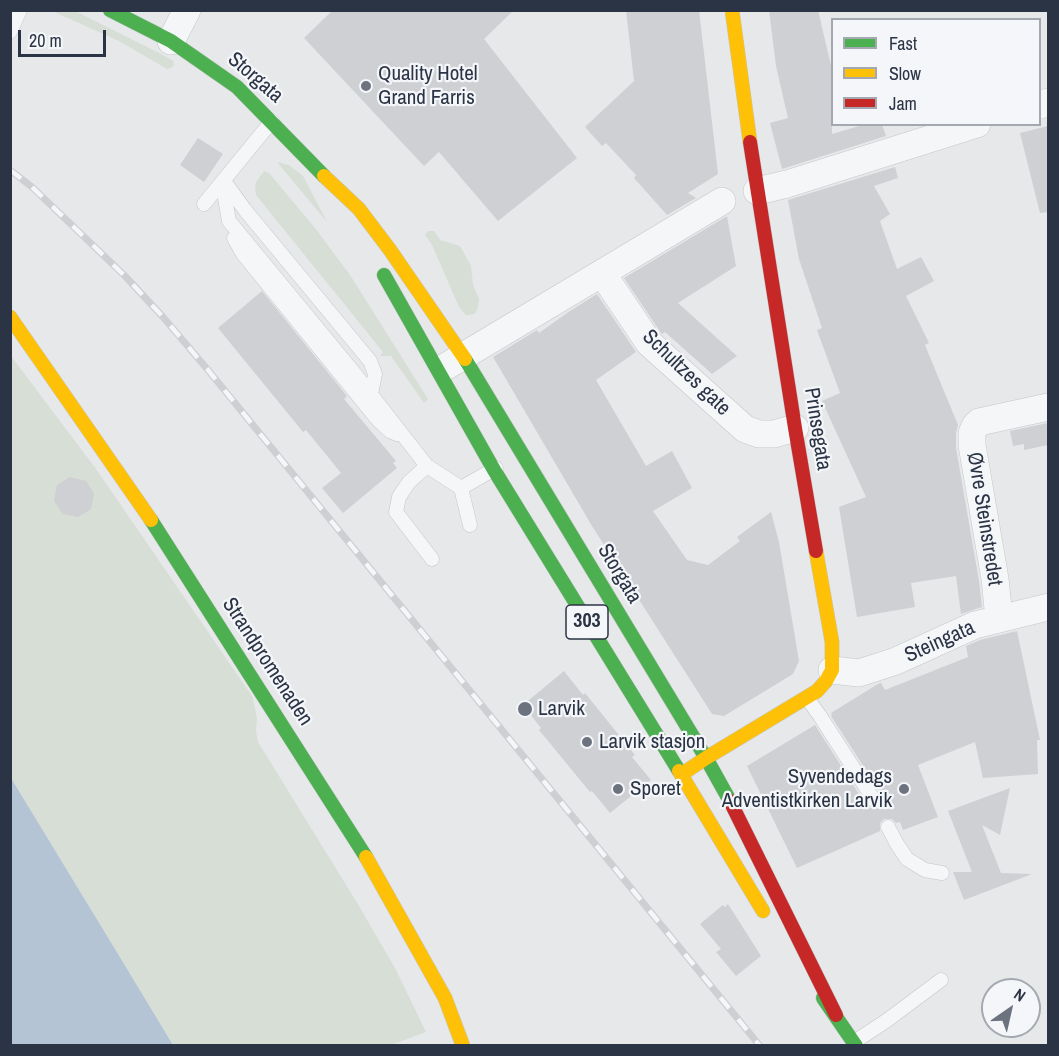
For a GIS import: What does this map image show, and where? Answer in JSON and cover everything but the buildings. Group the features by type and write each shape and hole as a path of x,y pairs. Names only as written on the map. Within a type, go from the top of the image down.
{"main road":[{"name":"Storgata","path":"110,10 171,41 237,87 359,209 384,242 463,356 508,462 681,775 772,927"},
{"name":"Prinsegata","path":"732,10 757,191 832,642 832,670"},
{"name":"Storgata","path":"327,179 343,210"},
{"name":"Storgata","path":"378,264 467,424 508,462 706,758 736,812 836,1015"},
{"name":"Strandpromenaden","path":"10,317 157,528 368,860 445,998 463,1046"},
{"path":"681,775 807,698 826,681 832,670"},
{"name":"Storgata","path":"797,964 855,1044"}],"street":[{"path":"171,41 187,10"},
{"path":"757,191 787,184 971,126"},
{"path":"439,370 722,201"},
{"name":"Schultzes gate","path":"602,273 649,343 745,429 759,434 774,434 795,428"},
{"name":"Øvre Steinstredet","path":"999,618 995,579 975,467 972,434 979,422 1048,407"},
{"name":"Steingata","path":"832,670 859,673 896,661 975,625 1048,607"}],"lane":[{"path":"10,32 20,10"},
{"path":"204,204 272,121"},
{"path":"225,181 229,221 234,239 243,254 378,420 390,431 404,436"},
{"path":"225,181 245,210 370,361 375,374 371,394"},
{"path":"229,221 427,466 461,488 470,525"},
{"path":"461,488 508,462"},
{"path":"427,466 409,482 399,497 396,512 432,559"},
{"path":"807,698 874,800"},
{"path":"888,827 907,859 926,870 942,873"},
{"path":"855,1044 941,980"}],"shaded area":[{"path":"52,11 75,11 163,55 173,61 174,65 167,69 119,41"},
{"path":"277,162 289,165 303,176 327,222"},
{"path":"264,171 269,173 315,228 350,275 428,399 424,403 391,356 380,356 383,352 256,195 256,182"},
{"path":"428,231 434,231 440,240 460,246 471,266 473,285 479,299 475,314 466,315 459,307 432,245 425,235"},
{"path":"11,356 96,469 252,696 257,718 258,742 359,906 396,970 426,1032 391,1045 173,1045 11,778"}],"water":[{"path":"11,778 118,954 173,1045 11,1045"}],"railway":[{"path":"10,170 32,187 125,276 163,317 760,1046"}],"traffic: fast":[{"path":"110,10 171,41 237,87 324,176"},
{"path":"384,275 494,470 679,771"},
{"path":"465,359 730,801"},
{"path":"151,520 366,857"},
{"path":"823,998 856,1046"}],"traffic: slow":[{"path":"732,10 750,142"},
{"path":"324,176 359,209 465,359"},
{"path":"10,317 151,520"},
{"path":"682,774 817,691 826,681 832,670 832,642 816,551"},
{"path":"679,771 763,911"},
{"path":"366,857 445,998 463,1046"}],"traffic: jam":[{"path":"750,142 816,551"},
{"path":"730,801 836,1015"}],"place":[{"name":"Quality Hotel Grand Farris","path":"366,86"},
{"name":"Larvik","path":"525,709"},
{"name":"Larvik stasjon","path":"587,742"},
{"name":"Sporet","path":"618,789"},
{"name":"Syvendedags Adventistkirken Larvik","path":"904,789"}]}
